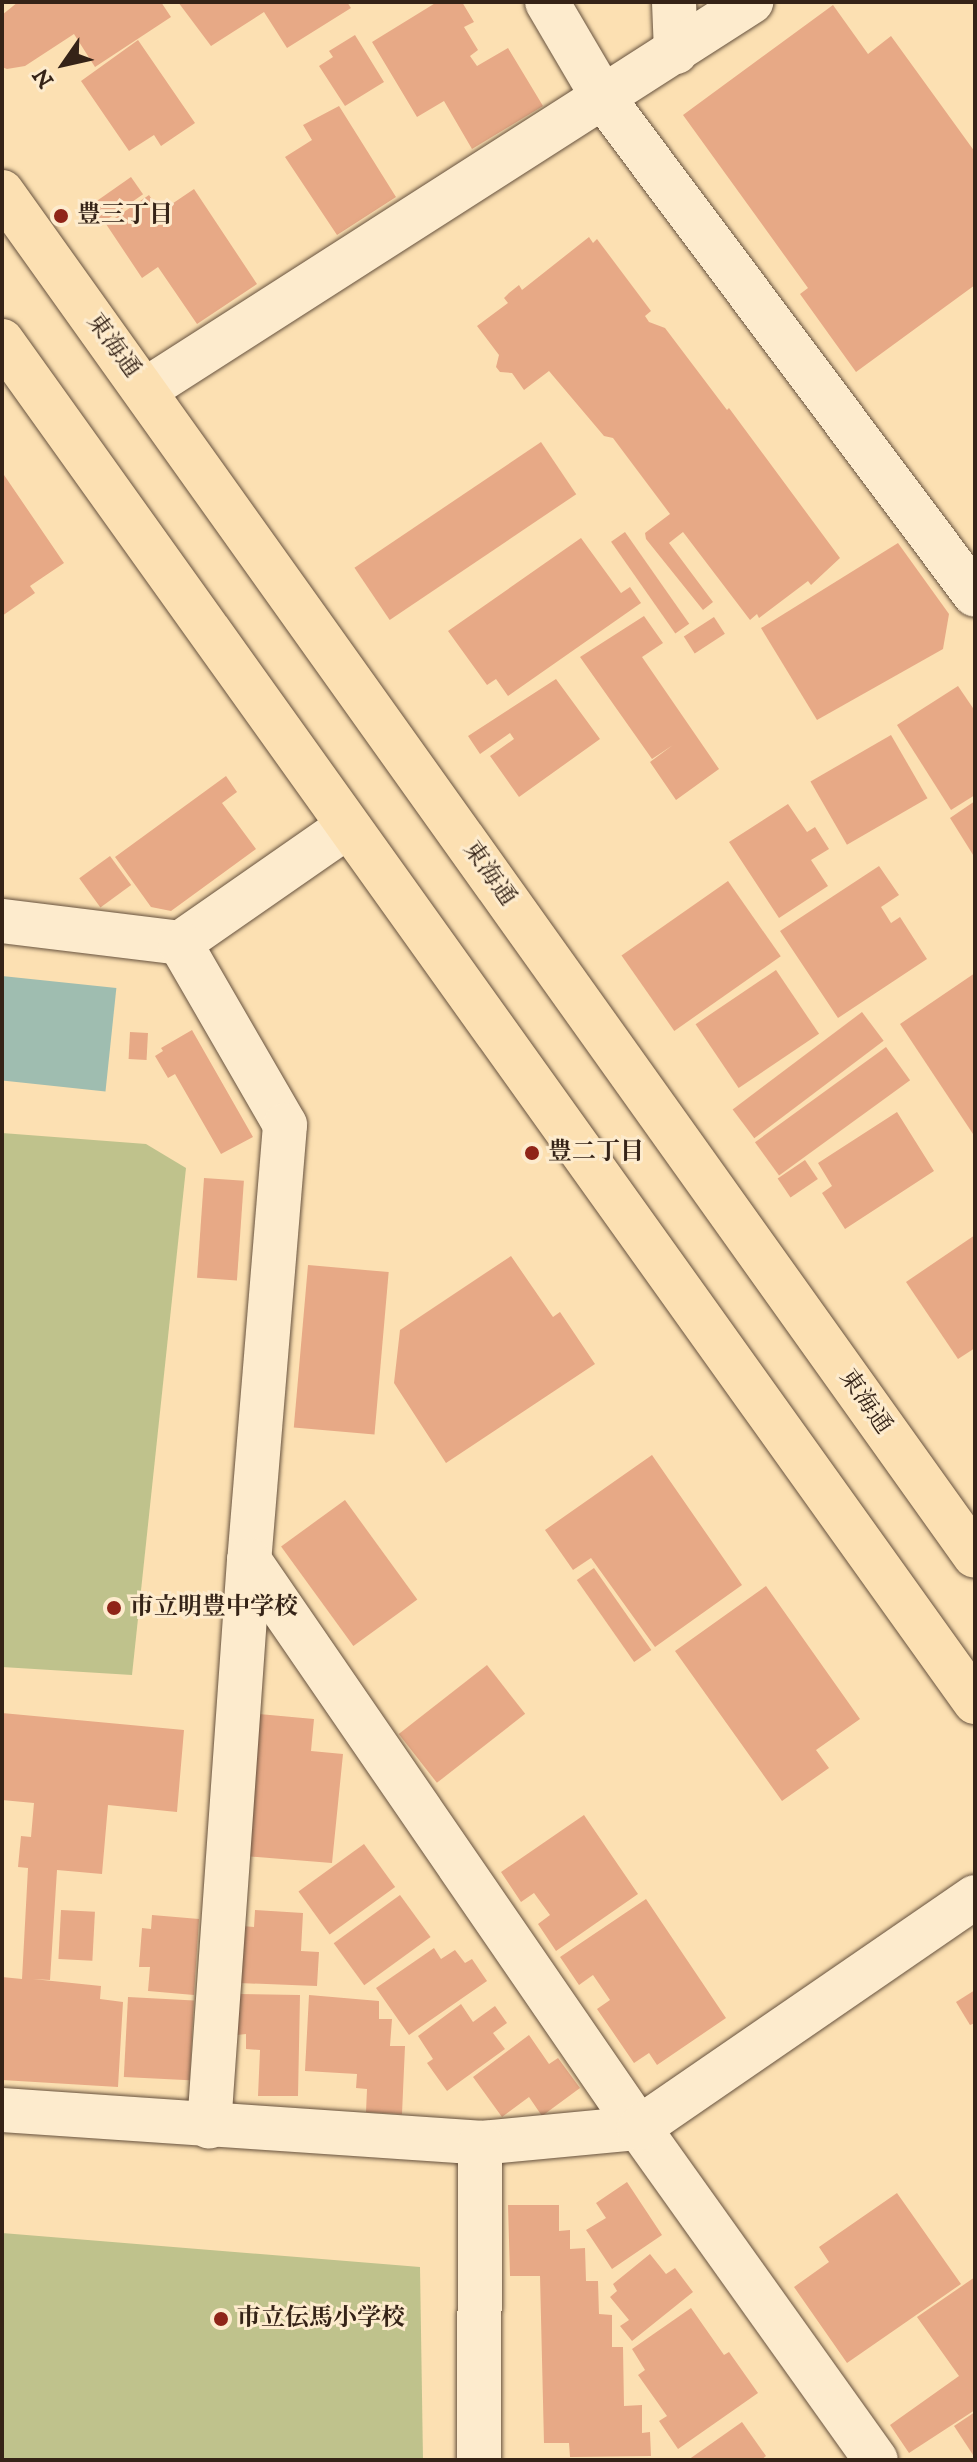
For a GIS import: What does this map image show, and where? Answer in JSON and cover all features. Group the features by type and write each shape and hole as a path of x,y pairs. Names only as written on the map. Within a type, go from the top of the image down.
{"main road":[{"name":"東海通","path":"2,192 975,1556"},
{"path":"2,341 975,1702"}],"street":[{"path":"547,2 604,99 975,595"},
{"path":"674,2 676,52"},
{"path":"145,390 604,99 751,2"},
{"path":"2,921 180,943 347,827"},
{"path":"180,943 285,1125 249,1560 209,2127"},
{"path":"249,1560 639,2128 876,2460"},
{"path":"2,2110 209,2127 480,2143 639,2128 975,1897"},
{"path":"479,2460 480,2143"}],"green space":[{"path":"2,1133 146,1144 186,1168 132,1675 2,1667"},
{"name":"市立伝馬小学校","path":"2,2233 420,2267 423,2460 2,2460"}],"shaded area":[{"path":"2,976 116,988 105,1091 2,1081"}],"building":[{"path":"18,2 161,2 171,17 95,67 74,34 25,66 7,69 2,67 2,15"},
{"path":"178,2 347,2 351,8 287,48 264,12 211,46"},
{"path":"437,2 462,2 474,22 464,27 478,50 470,56 477,66 508,48 543,106 472,149 444,101 417,117 372,42"},
{"path":"833,5 868,54 891,36 975,152 975,285 856,372 800,294 808,288 683,115"},
{"path":"355,35 384,82 345,106 319,66 333,57 329,51"},
{"path":"138,40 195,123 161,146 154,135 129,151 81,81"},
{"path":"339,106 396,197 337,235 285,157 312,140 303,125"},
{"path":"131,177 143,194 101,223 89,206"},
{"path":"194,189 257,284 197,324 158,267 142,278 106,224 149,195 160,212"},
{"path":"589,237 593,243 597,239 651,311 645,316 649,322 665,328 727,410 729,408 840,558 811,585 808,581 759,618 757,614 750,620 683,532 669,543 713,602 703,610 646,539 645,533 670,514 613,438 604,436 549,371 524,390 512,373 500,372 496,367 499,355 477,326 508,303 504,298 519,285 522,290"},
{"path":"541,442 576,494 390,620 354,568"},
{"path":"2,472 64,563 30,586 35,593 2,616"},
{"path":"625,532 689,624 675,633 611,542"},
{"path":"581,538 621,593 630,587 641,603 508,696 496,679 487,685 448,631"},
{"path":"898,543 949,614 943,649 817,720 761,628"},
{"path":"644,616 663,643 642,657 719,769 676,800 650,762 673,745 652,759 580,657"},
{"path":"714,617 725,634 695,653 684,637"},
{"path":"556,679 600,739 519,797 490,756 514,739 510,733 480,754 468,736"},
{"path":"958,686 975,711 975,795 951,810 897,725"},
{"path":"891,735 928,798 847,845 810,782"},
{"path":"226,776 237,792 222,803 256,849 171,911 151,907 115,857"},
{"path":"975,801 975,858 950,818"},
{"path":"788,804 807,832 815,827 829,849 811,860 828,886 779,918 729,842"},
{"path":"110,856 131,885 100,907 79,878"},
{"path":"879,866 899,895 881,907 891,923 900,917 927,959 838,1018 780,931"},
{"path":"728,881 781,956 674,1031 622,956"},
{"path":"776,970 819,1034 739,1088 696,1024"},
{"path":"975,973 975,1133 973,1134 900,1024"},
{"path":"862,1012 884,1041 754,1138 733,1109"},
{"path":"192,1030 253,1137 221,1154 175,1074 168,1078 155,1056 163,1051 161,1048"},
{"path":"130,1032 148,1033 147,1060 129,1059"},
{"path":"886,1047 910,1080 779,1175 755,1142"},
{"path":"897,1112 934,1171 845,1229 822,1193 832,1186 818,1163"},
{"path":"805,1160 818,1179 791,1198 778,1178"},
{"path":"204,1178 244,1181 237,1281 197,1278"},
{"path":"975,1235 975,1348 958,1359 906,1282"},
{"path":"511,1256 553,1317 560,1312 595,1364 446,1463 394,1383 400,1330"},
{"path":"308,1265 389,1272 374,1434 294,1427"},
{"path":"652,1455 742,1585 655,1647 591,1558 573,1570 545,1530"},
{"path":"345,1500 417,1600 353,1646 281,1546"},
{"path":"594,1568 651,1650 634,1662 577,1580"},
{"path":"766,1586 860,1719 816,1750 829,1768 782,1801 675,1651"},
{"path":"487,1665 525,1714 437,1783 399,1734"},
{"path":"2,1713 184,1730 177,1812 108,1805 102,1874 57,1870 50,1980 33,1979 101,1986 100,1999 123,2002 118,2087 2,2080 2,1977 22,1979 28,1868 18,1867 21,1836 31,1837 34,1803 2,1800"},
{"path":"259,1714 314,1719 311,1751 343,1754 332,1863 245,1856"},
{"path":"584,1815 638,1894 556,1951 538,1924 550,1915 534,1893 521,1902 501,1872"},
{"path":"364,1844 395,1887 330,1934 298,1892"},
{"path":"400,1895 431,1937 364,1985 334,1943"},
{"path":"646,1899 726,2018 657,2065 649,2053 634,2063 597,2009 610,2000 593,1975 579,1985 560,1957"},
{"path":"61,1910 95,1912 92,1961 58,1959"},
{"path":"255,1910 303,1913 301,1951 319,1952 317,1986 239,1983 242,1926 254,1927"},
{"path":"152,1915 199,1919 194,1995 148,1991 150,1967 139,1967 142,1928 151,1929"},
{"path":"434,1948 441,1959 455,1950 465,1963 472,1959 487,1981 409,2035 376,1988"},
{"path":"975,1990 975,2023 970,2025 956,2002"},
{"path":"238,1994 300,1995 298,2096 258,2096 260,2050 246,2049 246,2034 237,2035"},
{"path":"309,1995 379,2001 379,2019 392,2019 390,2046 405,2046 402,2114 366,2112 367,2089 356,2088 357,2074 305,2071"},
{"path":"128,1997 194,2000 190,2080 124,2077"},
{"path":"461,2004 473,2022 495,2006 507,2023 493,2033 505,2049 447,2091 427,2063 433,2059 418,2036"},
{"path":"529,2035 549,2064 558,2058 580,2088 542,2116 529,2097 502,2117 473,2077"},
{"path":"627,2182 662,2235 612,2269 586,2230 606,2218 596,2203"},
{"path":"897,2193 961,2284 847,2363 794,2287 829,2262 819,2247"},
{"path":"508,2205 559,2205 559,2231 570,2230 570,2249 585,2248 586,2281 598,2281 599,2314 612,2315 612,2347 623,2347 624,2406 642,2405 642,2433 650,2432 651,2456 570,2457 569,2443 544,2443 540,2276 510,2276"},
{"path":"650,2254 666,2274 675,2268 693,2292 632,2341 620,2326 629,2320 610,2297 617,2291 613,2284"},
{"path":"975,2277 975,2410 909,2453 890,2425 959,2376 917,2317"},
{"path":"691,2308 724,2355 729,2352 758,2393 678,2449 659,2421 667,2416 638,2375 645,2370 632,2349"},
{"path":"975,2412 975,2458 954,2426"},
{"path":"742,2422 766,2456 761,2460 688,2460"}],"place":[{"name":"豊三丁目","path":"61,216"},
{"name":"豊二丁目","path":"532,1153"},
{"name":"市立明豊中学校","path":"114,1608"},
{"name":"市立伝馬小学校","path":"221,2319"}]}
